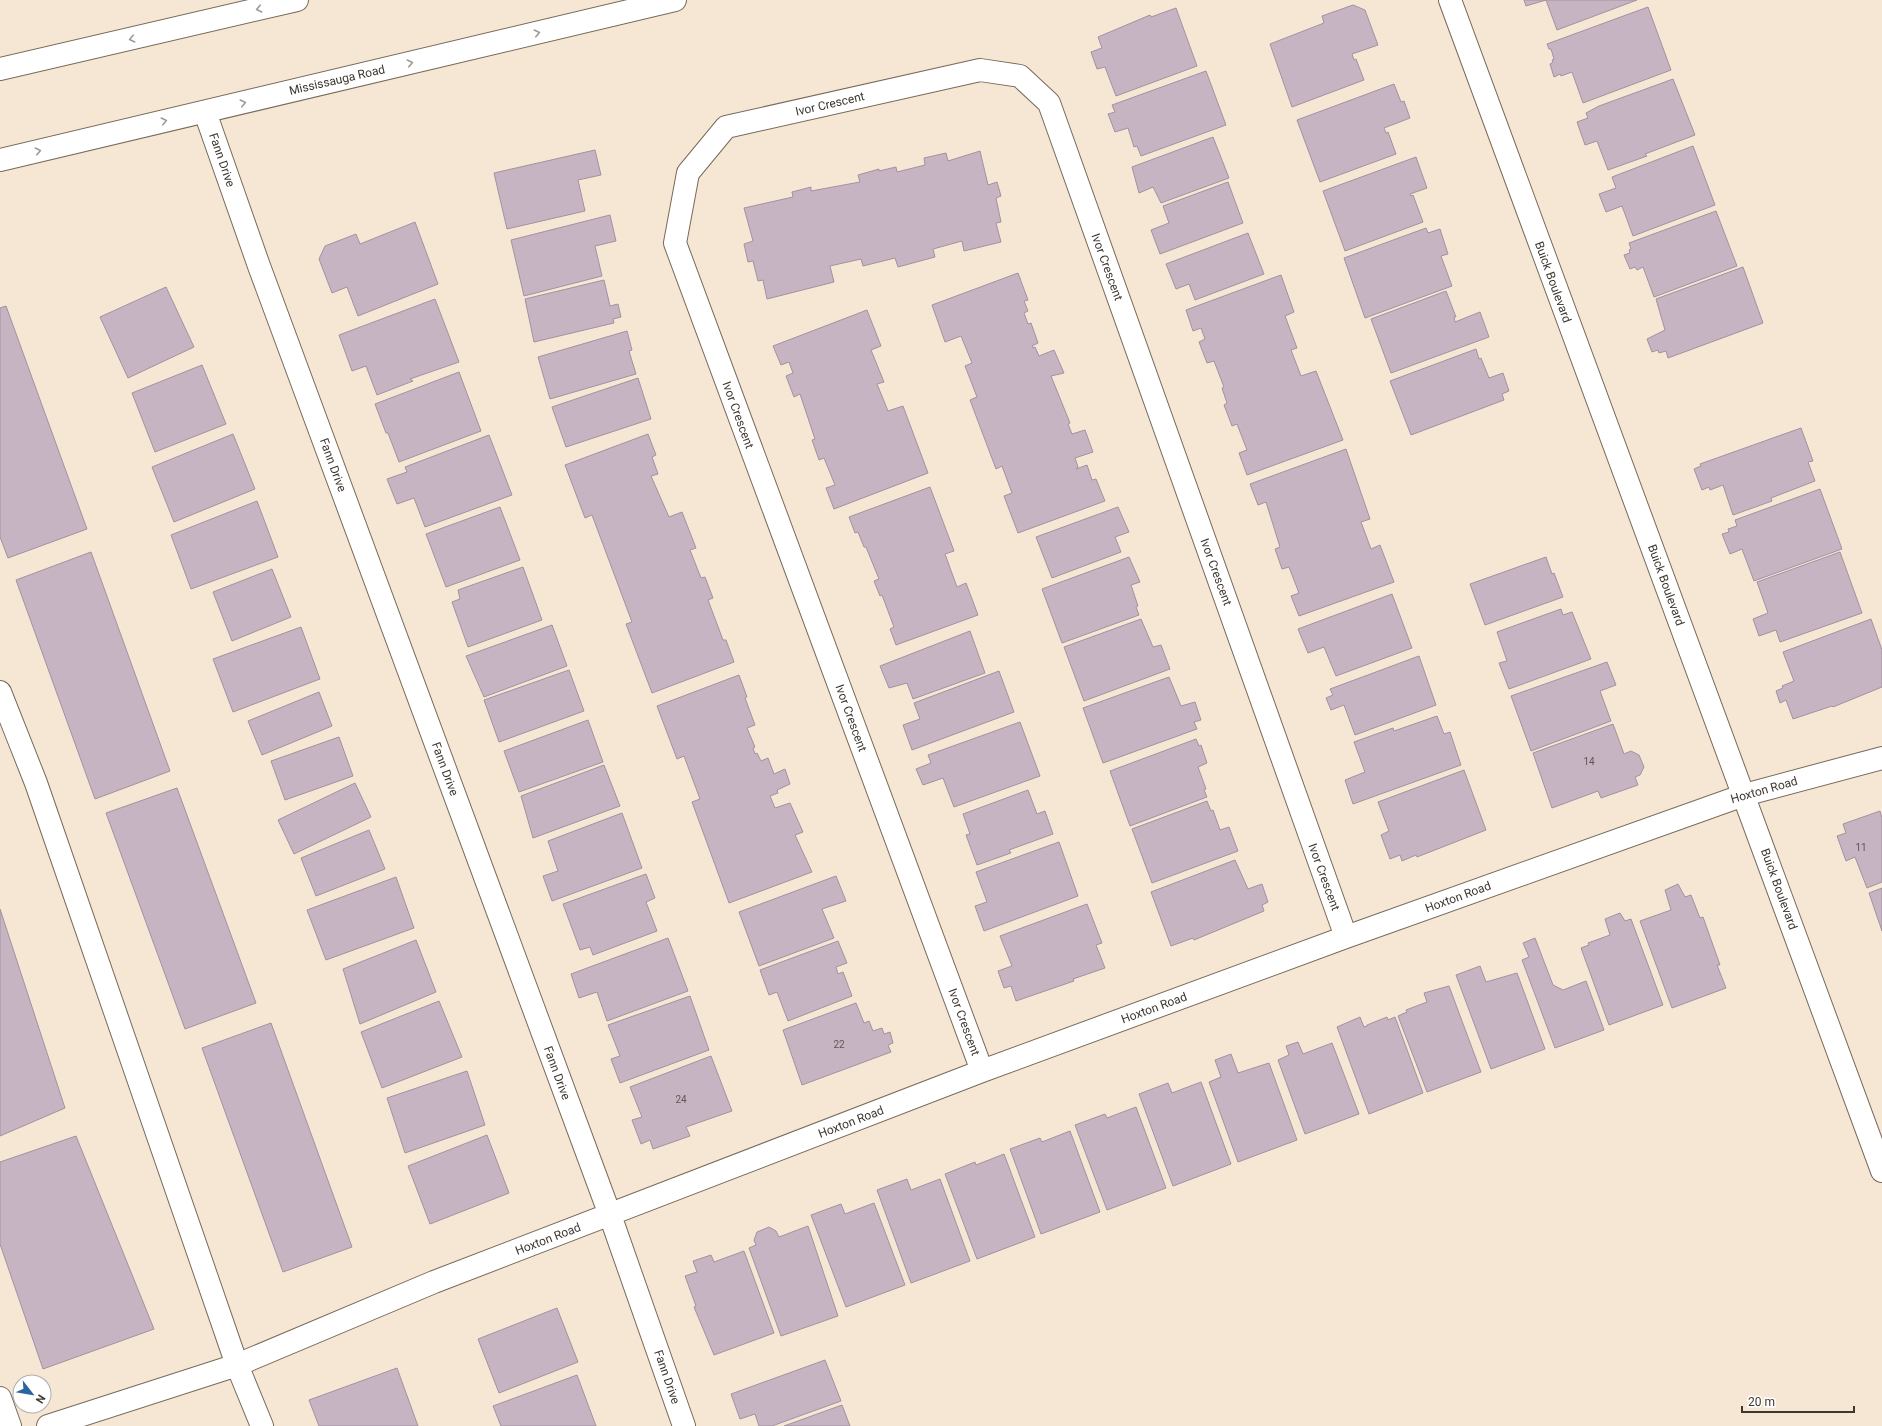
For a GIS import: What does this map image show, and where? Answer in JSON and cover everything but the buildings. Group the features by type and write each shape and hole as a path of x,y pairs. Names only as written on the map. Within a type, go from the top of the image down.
{"street":[{"path":"0,69 297,0"},
{"name":"Mississauga Road","path":"0,160 674,0"},
{"name":"Buick Boulevard","path":"1450,0 1882,1171"},
{"name":"Ivor Crescent","path":"982,1071 675,243 688,173 726,127 980,70 1020,76 1049,103 1346,938"},
{"name":"Fann Drive","path":"205,112 262,273 610,1216 684,1426"},
{"path":"0,692 36,783 237,1365 262,1426"},
{"name":"Hoxton Road","path":"48,1426 237,1365 434,1282 610,1216 982,1071 1346,938 1744,795 1882,758"},
{"path":"0,1398 10,1426"}]}
